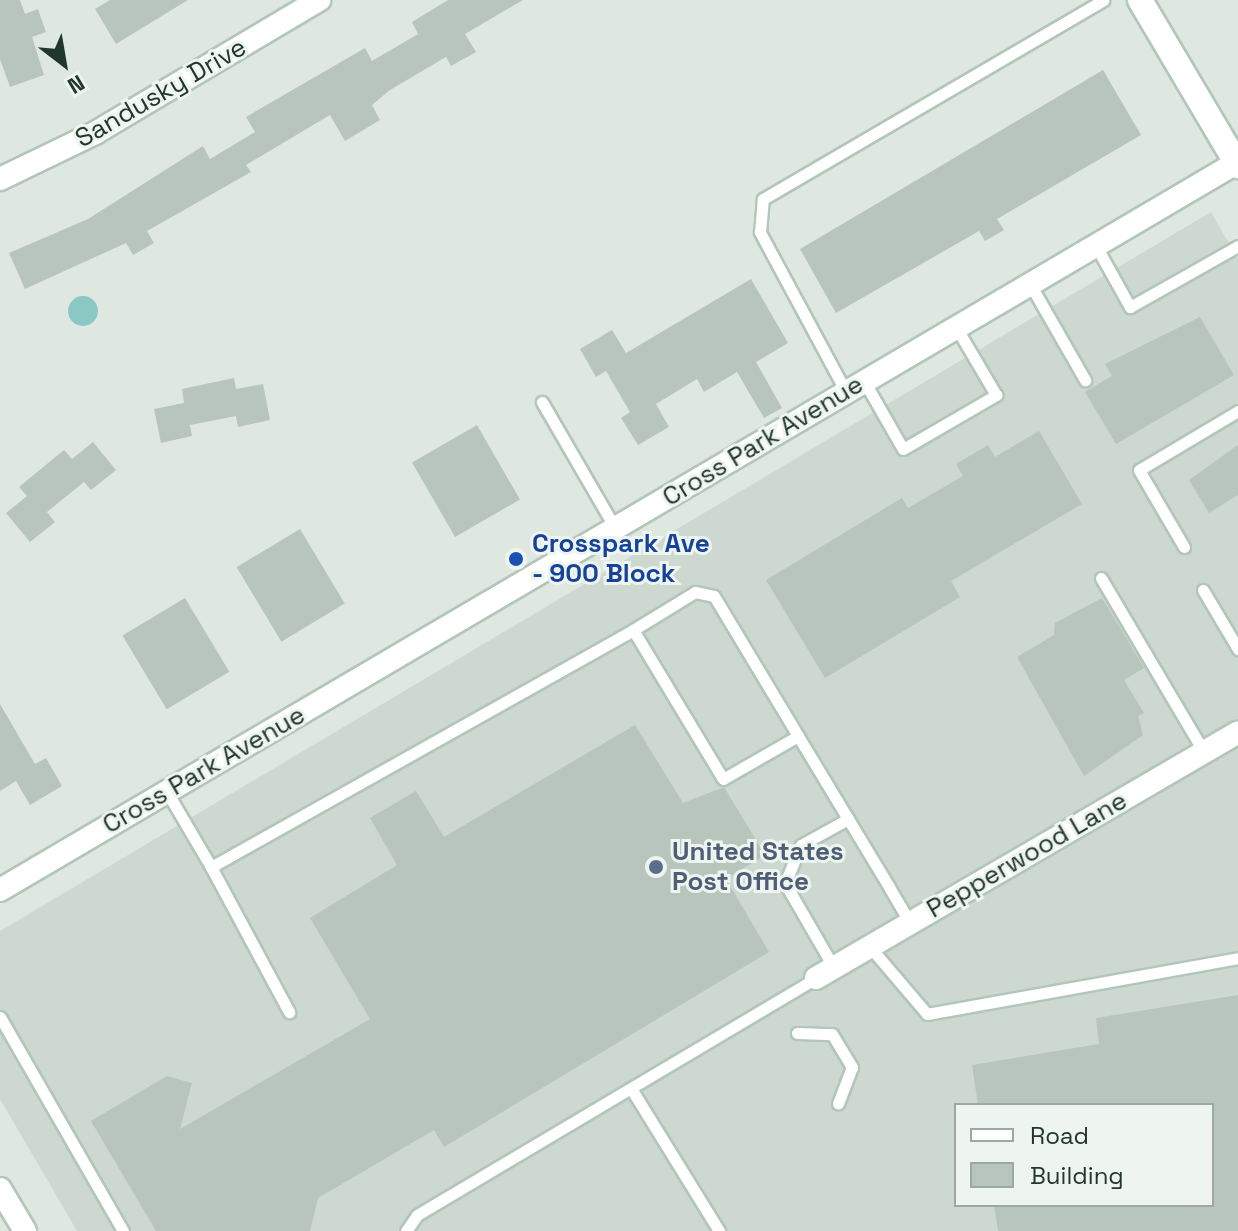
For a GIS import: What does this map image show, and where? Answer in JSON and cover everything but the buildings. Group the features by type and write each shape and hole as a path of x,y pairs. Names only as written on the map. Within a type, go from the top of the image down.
{"street":[{"name":"Sandusky Drive","path":"0,179 95,133 319,0"},
{"path":"1140,0 1237,163"},
{"name":"Cross Park Avenue","path":"0,890 1237,163"},
{"name":"Pepperwood Lane","path":"825,973 1238,732"},
{"path":"0,1189 25,1231"}],"lane":[{"path":"956,327 996,395 903,449 855,387 760,232 763,199 1103,0"},
{"path":"1096,246 1130,307 1238,246"},
{"path":"1030,284 1085,380"},
{"path":"542,402 615,528"},
{"path":"1184,547 1139,470 1238,411"},
{"path":"1101,578 1204,752"},
{"path":"1203,590 1238,649"},
{"path":"211,867 633,630 695,592 714,596 910,923"},
{"path":"633,630 723,779 798,736"},
{"path":"167,792 289,1012"},
{"path":"406,1231 417,1215 825,973 785,883 801,845 848,819"},
{"path":"870,947 927,1014 1238,958"},
{"path":"0,1017 123,1231"},
{"path":"797,1033 832,1034 852,1067 838,1103"},
{"path":"632,1090 719,1231"}],"shaded area":[{"path":"1211,212 1238,259 1238,1231 77,1231 0,1099 0,931"}],"water":[{"path":"83,296 94,300 98,311 94,322 83,326 72,322 68,311 72,300"}],"place":[{"name":"Crosspark Ave - 900 Block","path":"516,559"},
{"name":"United States Post Office","path":"656,867"}]}
